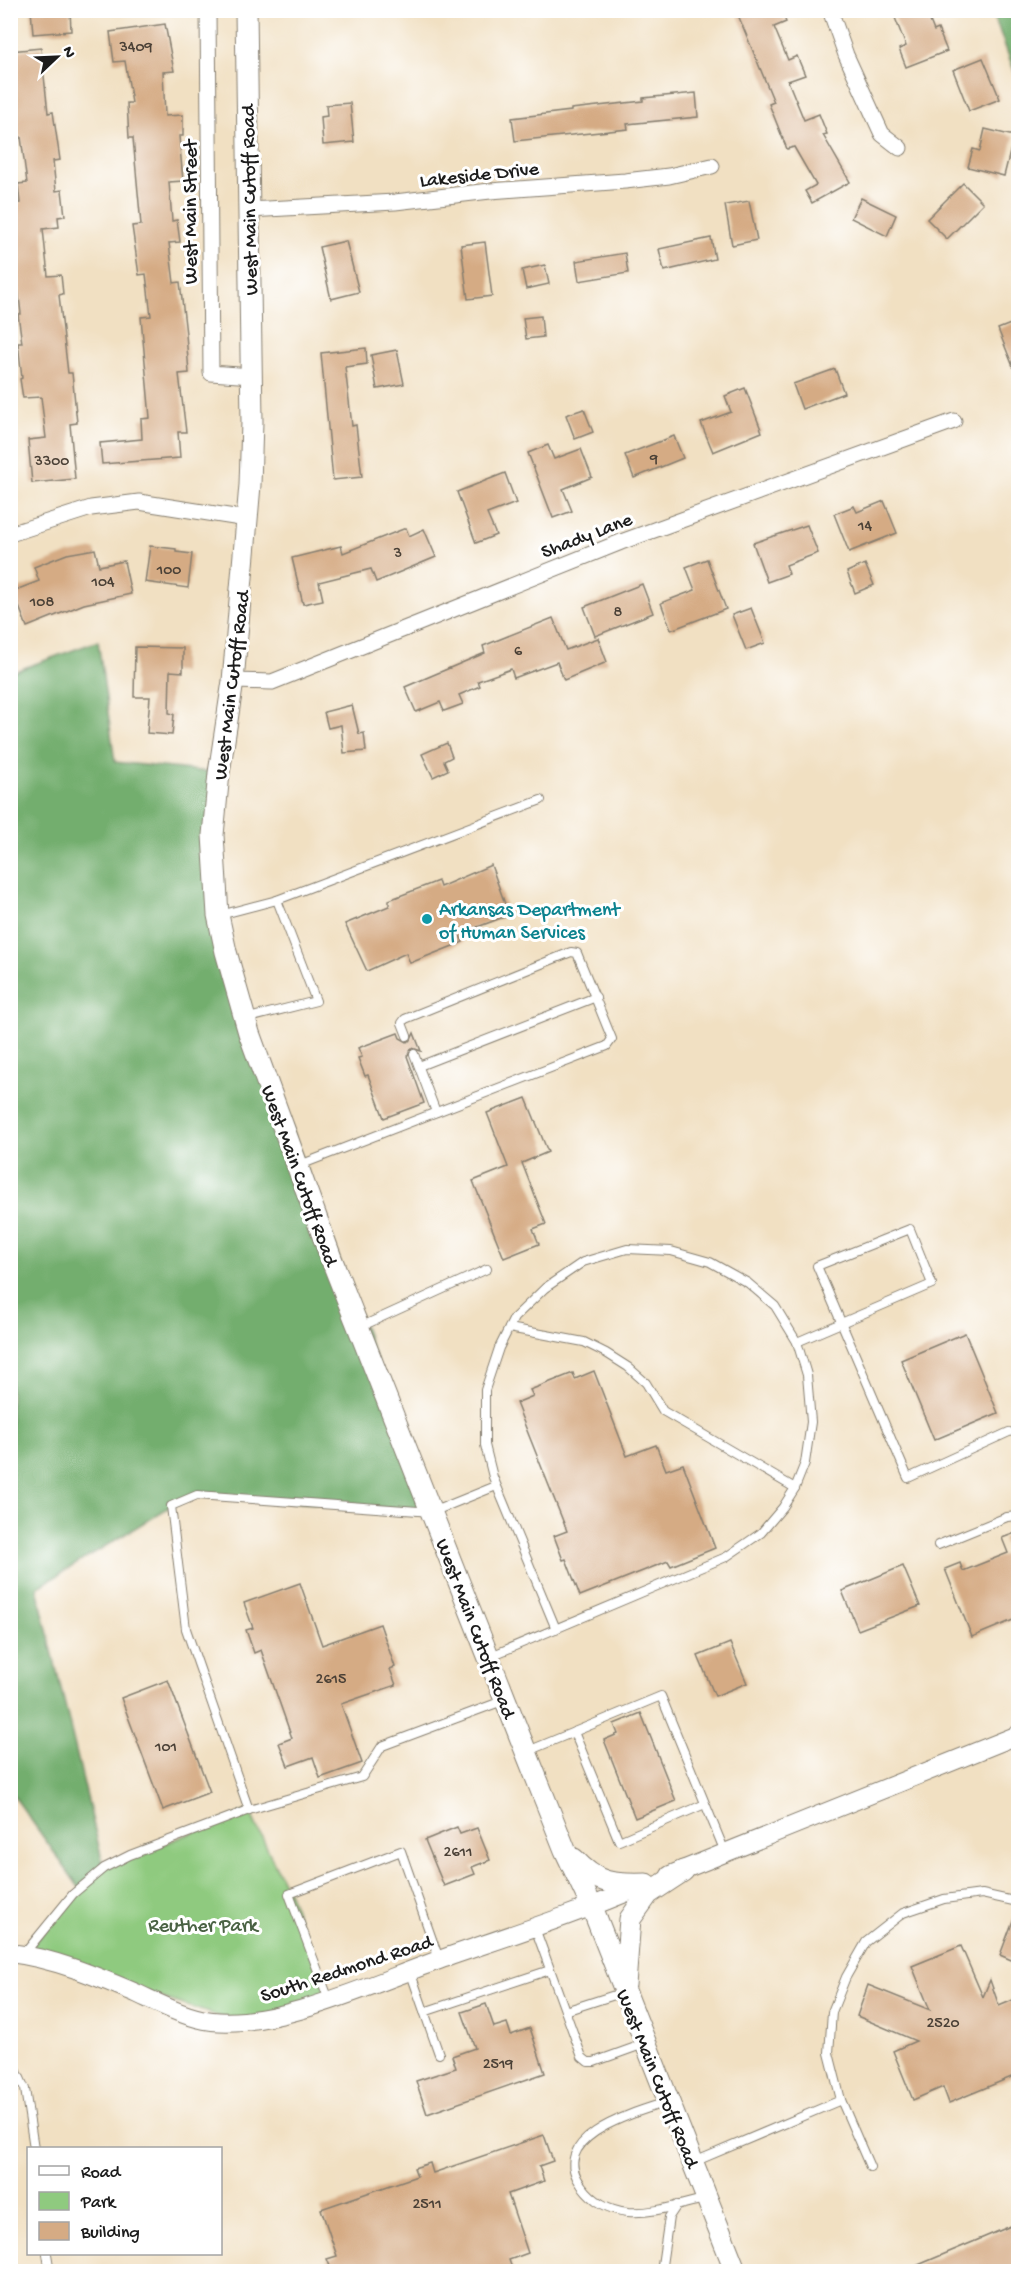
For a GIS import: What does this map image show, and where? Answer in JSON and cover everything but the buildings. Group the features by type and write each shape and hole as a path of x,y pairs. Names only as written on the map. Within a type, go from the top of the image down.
{"main road":[{"name":"West Main Cutoff Road","path":"246,10 252,433 233,681 219,773 213,835 218,915 245,1019 359,1328 565,1850 592,1907 736,2271"},
{"path":"565,1850 585,1871 601,1881 618,1885 646,1884"},
{"path":"625,1992 630,1919 648,1894 682,1871"}],"street":[{"name":"West Main Street","path":"208,10 211,373 252,376"},
{"path":"830,10 846,55 882,134 900,147"},
{"name":"Lakeside Drive","path":"249,210 395,202 490,191 625,181 669,176 712,166"},
{"name":"Shady Lane","path":"233,681 272,682 621,542 954,421"},
{"path":"10,534 92,508 139,502 247,519"},
{"name":"South Redmond Road","path":"17,1954 84,1972 184,2014 210,2021 246,2022 302,2009 592,1907 1018,1735"}],"lane":[{"path":"218,915 277,900 541,800"},
{"path":"245,1019 316,1001 277,900"},
{"path":"298,1166 607,1046 612,1039 577,953 572,952 405,1019 402,1023 407,1036"},
{"path":"419,1066 596,997"},
{"path":"414,1054 436,1112"},
{"path":"797,1342 841,1323 932,1284 910,1229 817,1266 841,1323 908,1478 1009,1432"},
{"path":"489,1657 556,1629 726,1557 761,1533 783,1507 795,1488 805,1463 811,1422 807,1375 797,1342 775,1306 748,1283 710,1262 671,1251 627,1249 583,1262 545,1288 514,1318 499,1348 485,1390 485,1444 496,1486 556,1629"},
{"path":"359,1328 487,1269"},
{"path":"509,1328 584,1342 606,1353 628,1367 646,1383 663,1412 795,1488"},
{"path":"249,1810 186,1629 171,1506 197,1495 432,1512 496,1486"},
{"path":"938,1545 1007,1517 1018,1516"},
{"path":"526,1752 661,1696 725,1853"},
{"path":"17,1954 73,1894 104,1868 137,1852 249,1810 362,1777 382,1746 506,1700"},
{"path":"574,1732 619,1841 705,1804"},
{"path":"329,2000 289,1894 401,1851 440,1960"},
{"path":"870,2167 841,2100 829,2054 832,2012 846,1977 866,1942 903,1913 944,1899 982,1894 1018,1902"},
{"path":"534,1927 582,2057 588,2062 594,2062 646,2044"},
{"path":"424,2012 550,1970"},
{"path":"410,1971 439,2054"},
{"path":"565,2011 625,1992"},
{"path":"10,2056 25,2089 34,2147"},
{"path":"693,2162 841,2100"},
{"path":"668,2101 619,2118 594,2132 575,2154 573,2166 577,2180 590,2197 606,2206 626,2212 648,2212 707,2198"},
{"path":"662,2271 669,2217 677,2205"},
{"path":"47,2255 50,2271"}],"green space":[{"path":"992,11 1018,11 1018,81"},
{"path":"98,641 115,762 219,773 226,952 432,1512 197,1495 171,1506 37,1588 104,1868 81,1890 11,1792 10,673"},
{"name":"Reuther Park","path":"249,1810 289,1894 329,2000 237,2022 24,1954 81,1890 104,1868"}],"place":[{"name":"Arkansas Department of Human Services","path":"427,919"}]}
